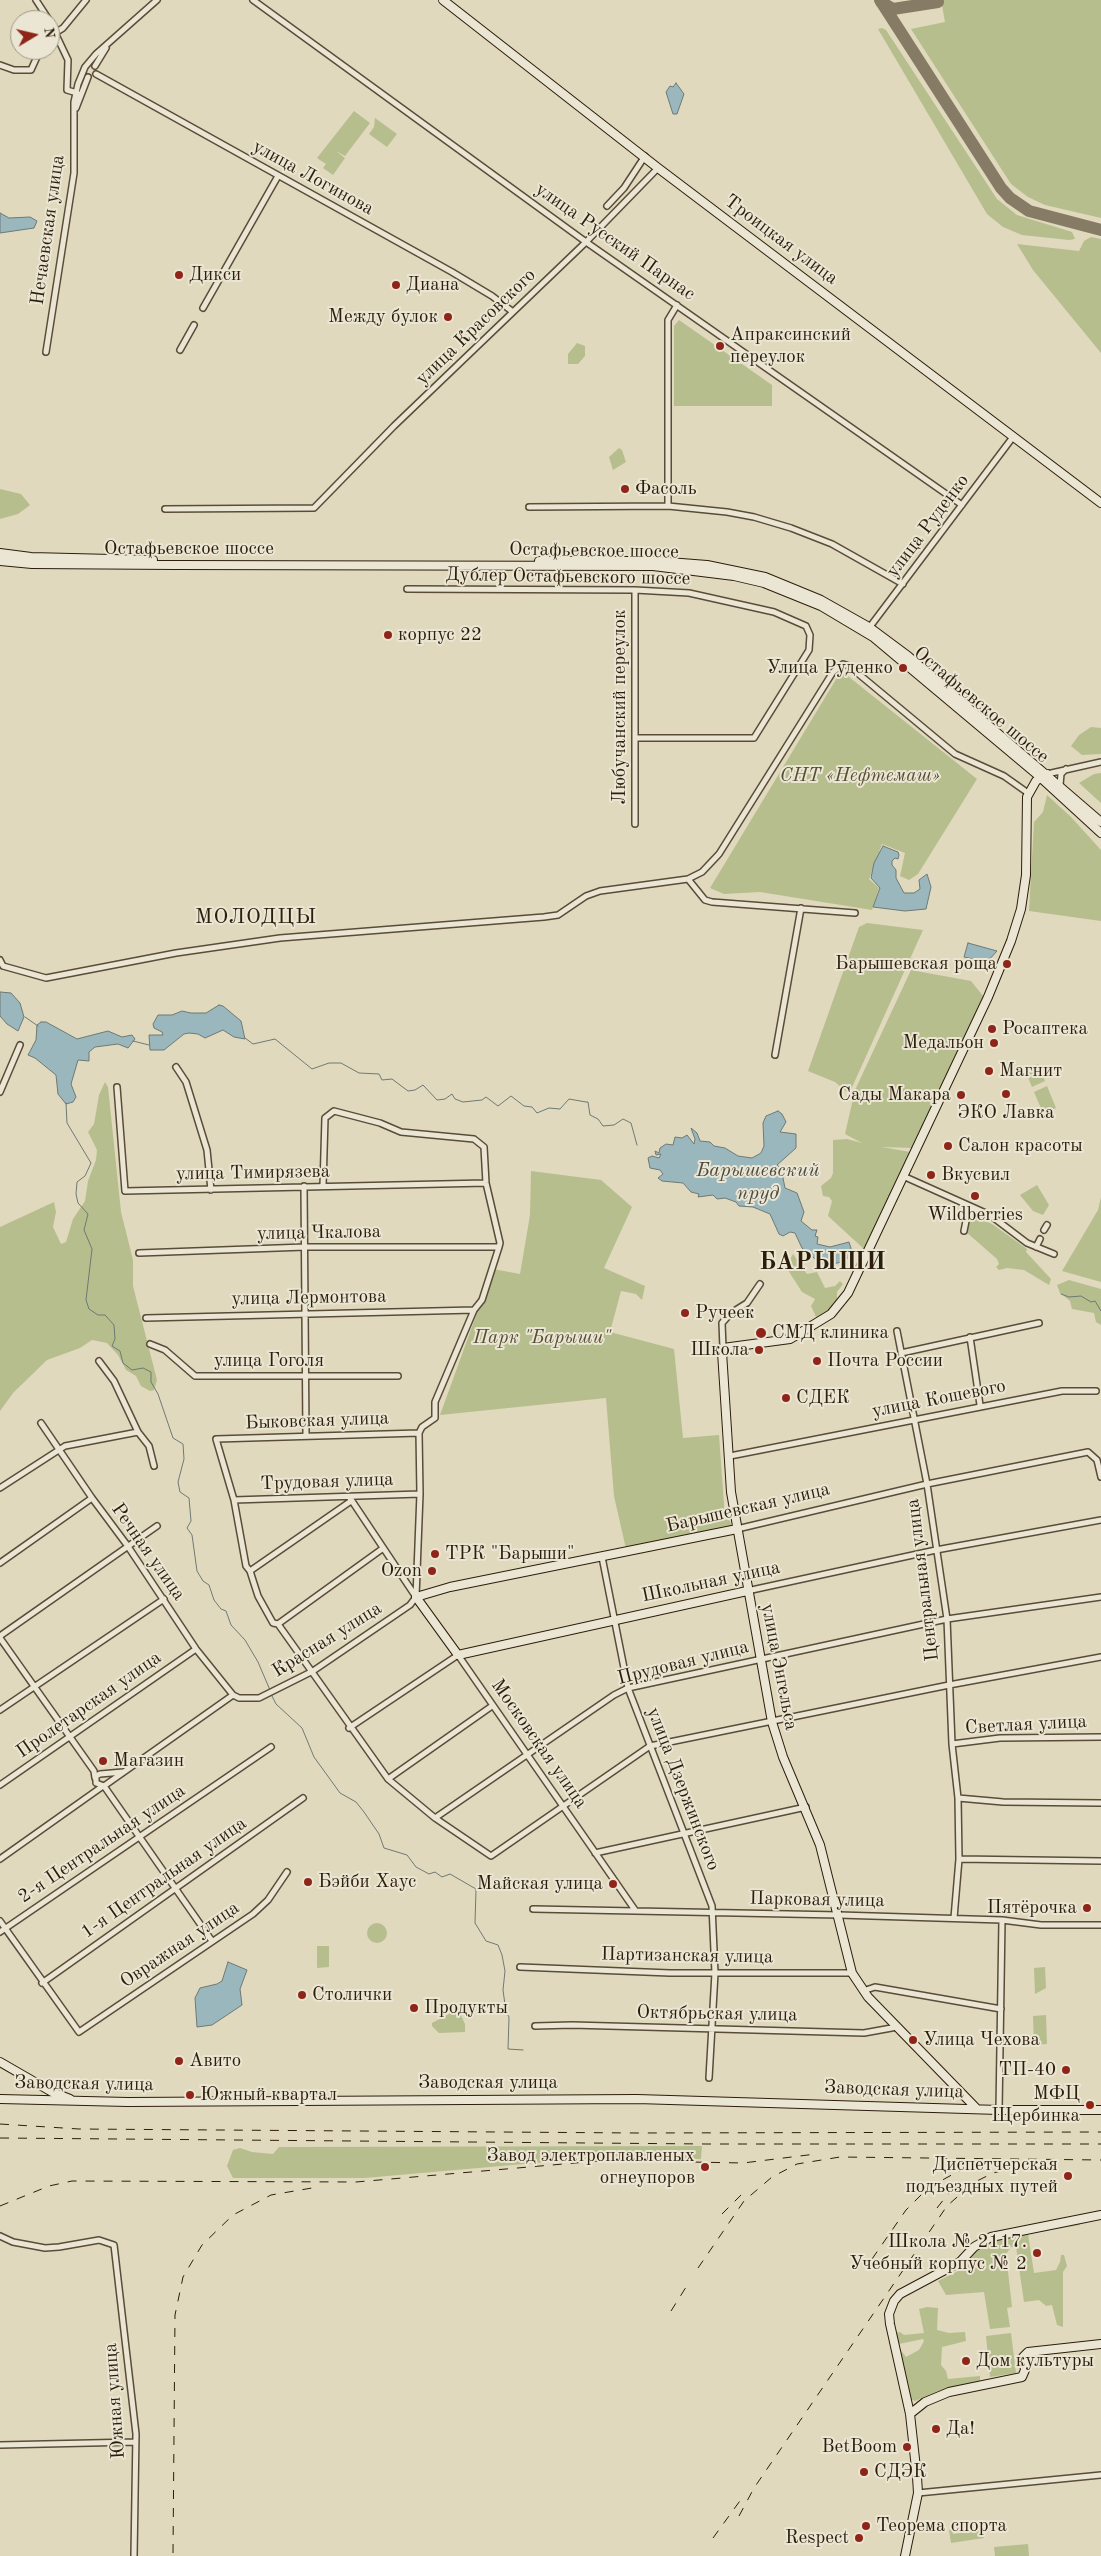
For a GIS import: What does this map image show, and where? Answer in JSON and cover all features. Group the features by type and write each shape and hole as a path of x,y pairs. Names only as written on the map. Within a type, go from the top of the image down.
{"street":[{"path":"60,30 86,0"},
{"path":"85,68 141,12 157,0"},
{"name":"улица Русский Парнас","path":"252,0 586,242 962,505"},
{"name":"Троицкая улица","path":"443,0 658,168 1101,503"},
{"path":"60,40 68,60 67,90 77,93"},
{"path":"85,68 88,77 96,74 95,66 109,44"},
{"path":"0,65 14,70 31,70 36,60"},
{"path":"85,68 91,64 95,66"},
{"name":"Нечаевская улица","path":"46,352 74,173 77,93 85,68"},
{"name":"улица Логинова","path":"96,74 460,277 492,296 513,312"},
{"name":"Нечаевская улица","path":"75,111 88,77"},
{"path":"607,206 624,188 645,156"},
{"name":"улица Красовского","path":"165,509 314,508 394,426 586,242 658,168"},
{"path":"203,308 278,176"},
{"path":"668,506 668,320 677,305"},
{"path":"180,350 194,325"},
{"name":"улица Руденко","path":"868,629 1013,437"},
{"path":"529,507 668,506 727,512 791,528 848,552 903,584"},
{"name":"Остафьевское шоссе","path":"0,553 31,557 175,560 679,562 736,570 765,577 821,600 908,656 1044,775 1101,833"},
{"name":"Остафьевское шоссе","path":"0,561 160,565 678,568 734,576 764,583 821,606 868,629"},
{"name":"Дублер Остафьевского шоссе","path":"407,589 635,590 689,593 774,612 806,626 810,636 809,650 754,738 636,738"},
{"name":"Любучанский переулок","path":"635,590 635,824"},
{"path":"0,960 4,966 46,978 176,953 280,938 544,917 558,914 586,896 600,891 688,879 702,872 719,854 839,665 849,666 955,754 1004,776 1028,792"},
{"path":"723,1348 790,1339 831,1314 848,1293 988,997 1014,932 1024,898 1028,792 1044,775 1101,762"},
{"path":"1060,785 1060,776 1066,769"},
{"name":"Остафьевское шоссе","path":"1044,775 1060,785 1101,822"},
{"path":"688,879 705,900 712,902 855,913"},
{"path":"775,1055 801,908"},
{"path":"0,1092 20,1045"},
{"path":"176,1067 186,1082 207,1150 211,1190"},
{"name":"улица Тимирязева","path":"117,1087 125,1191 486,1183"},
{"path":"323,1186 325,1118 334,1112 380,1123 401,1132 474,1139 484,1147 486,1183 499,1247 482,1300 474,1310 436,1402 435,1418 422,1427 419,1433 420,1494 416,1597"},
{"path":"903,1176 990,1215 1027,1243 1054,1254"},
{"path":"304,1186 306,1247 306,1435"},
{"path":"964,1231 969,1206"},
{"path":"1036,1247 1040,1239"},
{"name":"улица Чкалова","path":"139,1253 306,1247 499,1247"},
{"name":"улица Энгельса","path":"760,1284 747,1303 731,1313 722,1323 731,1492 772,1722 783,1757 806,1807 820,1845 852,1973 863,1991 976,2110"},
{"name":"улица Лермонтова","path":"146,1318 306,1312 474,1310"},
{"path":"901,1352 1039,1323"},
{"name":"Центральная улица","path":"897,1331 927,1484 947,1619 952,1744 958,1798 959,1859 954,1918"},
{"path":"970,1337 980,1405"},
{"name":"улица Гоголя","path":"150,1344 165,1350 196,1376 398,1376"},
{"path":"99,1360 114,1381 138,1432 149,1446 154,1466"},
{"name":"улица Кошевого","path":"730,1456 980,1405 1062,1391 1096,1391"},
{"name":"Речная улица","path":"41,1423 164,1598 196,1649 233,1695"},
{"path":"0,1488 65,1446 138,1432"},
{"name":"Быковская улица","path":"234,1500 216,1439 419,1433"},
{"name":"Барышевская улица","path":"416,1597 434,1591 737,1529 927,1484 1088,1452 1097,1460 1101,1477"},
{"name":"Трудовая улица","path":"234,1500 350,1499 420,1494"},
{"path":"0,1563 92,1498"},
{"path":"250,1571 350,1499 416,1597"},
{"path":"234,1500 246,1566 250,1571 258,1596 273,1623 278,1624 349,1728 388,1779 435,1818 491,1856 650,1746 949,1685 1101,1657"},
{"name":"Школьная улица","path":"349,1728 458,1655 936,1550 1101,1520"},
{"path":"157,1526 127,1545 0,1637 94,1771 95,1778 140,1837 212,1941"},
{"path":"278,1624 382,1549"},
{"name":"улица Дзержинского","path":"602,1557 628,1688 714,1914"},
{"name":"Московская улица","path":"416,1597 635,1910"},
{"name":"Красная улица","path":"233,1695 245,1700 265,1695 312,1672 410,1605 416,1597"},
{"name":"Прудовая улица","path":"435,1818 614,1694 628,1688 947,1619 1101,1597"},
{"path":"0,1710 164,1598"},
{"name":"Пролетарская улица","path":"0,1785 196,1649"},
{"path":"102,1785 233,1695"},
{"path":"388,1779 492,1706"},
{"name":"Светлая улица","path":"952,1744 1000,1738 1101,1737"},
{"name":"2-я Центральная улица","path":"0,1932 271,1747"},
{"path":"0,1859 102,1785 108,1778 94,1771"},
{"path":"95,1778 102,1774 123,1772"},
{"name":"1-я Центральная улица","path":"42,1983 303,1798"},
{"path":"958,1798 1003,1802 1101,1803"},
{"path":"595,1853 806,1807"},
{"path":"959,1859 1101,1861"},
{"name":"Овражная улица","path":"42,1983 79,2032 260,1908 287,1872"},
{"name":"Парковая улица","path":"533,1909 954,1918 1002,1920 1041,1925 1101,1925"},
{"path":"709,2078 713,2029 714,1914"},
{"path":"0,1920 42,1983"},
{"path":"999,2110 1002,1920"},
{"name":"Партизанская улица","path":"520,1967 714,1973 852,1973"},
{"path":"863,1991 875,1987 1001,2009"},
{"name":"Октябрьская улица","path":"535,2026 864,2033 897,2027"},
{"path":"0,2064 59,2095 86,2102"},
{"name":"Заводская улица","path":"0,2099 86,2102 637,2098 976,2110 1101,2110"},
{"path":"904,2556 918,2493 916,2455 910,2414 890,2324 891,2307 900,2294 960,2262 974,2247 990,2237 1101,2215"},
{"name":"Южная улица","path":"0,2236 12,2242 45,2248 99,2240 114,2245 133,2400 135,2442 134,2556"},
{"path":"910,2414 925,2402 949,2392 1022,2377 1024,2370 1023,2357 1028,2352 1101,2344"},
{"path":"0,2446 135,2442"},
{"path":"918,2493 1101,2476"}],"green space":[{"path":"941,0 1101,0 1101,218 1045,205 1028,197 1011,184 911,29 945,22"},
{"path":"878,29 886,30 997,199 1017,215 1072,232 1075,239 1022,235 1003,227 987,214"},
{"path":"354,111 370,123 345,156 336,151 345,158 333,175 323,168 326,164 317,158"},
{"path":"375,118 397,134 387,147 369,134 374,127"},
{"path":"1091,237 1101,239 1101,353 1033,270 1017,244 1079,251 1084,241"},
{"path":"679,320 772,385 772,406 674,406 674,326"},
{"path":"577,343 585,346 585,356 578,364 568,364 568,354"},
{"path":"619,448 622,450 626,462 613,470 609,457"},
{"path":"0,489 21,494 30,505 18,514 0,519"},
{"name":"СНТ «Нефтемаш»","path":"844,673 977,779 918,874 909,880 900,876 905,853 882,844 869,879 879,888 872,910 760,892 724,894 710,888 838,676"},
{"path":"1091,727 1101,728 1101,754 1082,755 1071,746 1079,735"},
{"path":"1101,773 1101,803 1079,783 1094,774"},
{"path":"1047,795 1071,817 1101,850 1101,921 1029,911 1034,822 1043,812"},
{"path":"867,923 923,930 849,1094 835,1082 808,1071 859,927"},
{"path":"911,970 971,981 984,997 913,1148 882,1147 910,1152 865,1250 828,1216 832,1201 829,1197 823,1196 821,1186 831,1178 833,1173 833,1140 847,1139 862,1143 845,1134 855,1090"},
{"path":"1038,1064 1045,1081 1032,1087 1025,1070"},
{"path":"105,1082 108,1087 121,1212 133,1260 133,1286 157,1380 154,1390 150,1391 141,1386 136,1376 126,1370 118,1355 107,1343 92,1340 80,1348 47,1360 13,1393 0,1411 0,1227 54,1202 56,1212 53,1227 61,1244 66,1242 73,1219 85,1201 88,1181 96,1160 97,1150 88,1132 94,1124 99,1095"},
{"path":"1047,1086 1056,1108 1043,1113 1034,1092"},
{"name":"Парк \"Барыши\"","path":"531,1171 601,1180 632,1207 604,1268 645,1286 642,1300 636,1294 621,1291 610,1332 674,1349 683,1438 719,1435 725,1518 730,1521 732,1528 626,1549 614,1496 606,1398 440,1415 493,1269 520,1274 530,1215"},
{"path":"1037,1185 1049,1205 1043,1215 1033,1211 1020,1195"},
{"path":"1101,1197 1101,1282 1062,1271 1098,1210"},
{"path":"969,1214 992,1224 1027,1249 1026,1252 1051,1279 1049,1285 1024,1270 1007,1268 999,1270 996,1267 999,1264 997,1259 965,1231"},
{"path":"793,1254 807,1274 817,1272 825,1288 835,1286 840,1281 843,1284 837,1292 837,1303 829,1312 816,1317 811,1306 815,1299 802,1292 786,1267"},
{"path":"1069,1280 1101,1289 1101,1325 1096,1322 1094,1313 1072,1309 1070,1301 1060,1293 1057,1285"},
{"path":"377,1923 384,1926 387,1933 384,1940 377,1943 370,1940 367,1933 370,1926"},
{"path":"317,1946 329,1946 329,1967 317,1968"},
{"path":"1045,1967 1046,1988 1035,1994 1034,1968"},
{"path":"458,2009 465,2024 465,2032 439,2033 432,2026 432,2023"},
{"path":"1046,2015 1047,2044 1034,2045 1033,2016"},
{"path":"702,2146 701,2159 603,2157 365,2178 233,2178 227,2166 233,2150 240,2148 252,2152 273,2154 279,2147"},
{"path":"1080,2223 1080,2225 1028,2234 1034,2273 1056,2270 1061,2255 1064,2255 1067,2266 1063,2272 1063,2327 1057,2325 1052,2305 1046,2306 1039,2300 1024,2302 1016,2247 1011,2247 1006,2254 1012,2307 1007,2308 1010,2327 990,2329 984,2292 946,2295 938,2281 966,2267 964,2262 979,2246 992,2239"},
{"path":"927,2307 938,2308 937,2330 949,2333 965,2332 966,2341 942,2347 941,2365 946,2371 948,2379 980,2376 980,2382 938,2391 915,2401 910,2399 899,2348 906,2357 919,2350 924,2341 923,2339 899,2344 894,2333 900,2332 904,2335 924,2333 919,2309"},
{"path":"1011,2333 1016,2373 990,2377 986,2336"},
{"path":"982,2526 984,2538 951,2543 949,2530 952,2530 953,2534 974,2531 973,2527"},
{"path":"1028,2544 1029,2556 995,2556 994,2547"}],"water":[{"path":"676,83 684,94 677,114 673,114 666,92 670,86 673,87"},
{"path":"0,213 9,218 30,217 37,221 34,228 0,233"},
{"path":"883,846 898,852 898,859 895,858 892,861 892,865 896,870 896,878 904,893 914,893 920,889 919,880 927,874 931,887 926,909 905,911 873,907 880,888 871,878 874,863"},
{"path":"968,943 997,951 987,962 964,957"},
{"path":"0,992 11,993 20,1003 24,1017 18,1031 7,1024 0,1016"},
{"path":"219,1005 223,1006 241,1021 245,1039 234,1037 223,1030 205,1038 198,1034 189,1033 184,1034 164,1050 150,1050 149,1035 163,1035 162,1032 154,1028 153,1024 158,1015 172,1015 182,1011 206,1013"},
{"path":"41,1022 46,1022 77,1039 108,1031 122,1037 132,1035 135,1039 128,1048 118,1044 95,1047 89,1052 89,1061 78,1060 71,1084 76,1097 73,1102 66,1104 58,1094 56,1075 35,1058 28,1055 36,1040 37,1025"},
{"name":"Барышевский пруд","path":"778,1111 786,1122 780,1132 796,1134 796,1148 777,1165 781,1168 785,1188 797,1193 804,1212 801,1221 812,1230 817,1230 815,1236 818,1237 817,1244 830,1247 849,1242 854,1258 846,1258 842,1262 832,1264 820,1263 802,1248 795,1233 790,1232 783,1236 779,1234 770,1214 753,1207 739,1206 736,1202 725,1198 717,1199 713,1195 698,1197 699,1194 691,1192 683,1183 662,1181 658,1178 663,1174 660,1170 650,1168 648,1158 652,1156 659,1158 661,1154 656,1155 655,1151 659,1153 660,1148 666,1144 673,1145 675,1137 682,1138 687,1135 694,1144 695,1139 691,1128 697,1133 700,1141 710,1142 714,1146 725,1148 738,1156 752,1158 761,1153 764,1146 763,1123 766,1116"},
{"path":"228,1962 247,1970 240,1989 242,2005 212,2025 197,2027 195,1998 200,1988 222,1981"}],"waterway":[{"path":"25,1017 38,1026"},
{"path":"245,1038 253,1044 275,1039 312,1069 329,1063 341,1063 359,1073 379,1074 382,1080 392,1079 408,1091 415,1090 423,1085 437,1100 445,1099 452,1094 455,1099 463,1102 482,1100 486,1097 498,1106 511,1096 524,1106 532,1107 537,1113 549,1108 560,1109 569,1099 588,1102 590,1115 598,1119 603,1126 614,1125 623,1119 631,1123 637,1145"},
{"path":"133,1041 149,1045"},
{"path":"66,1103 67,1123 91,1163 85,1176 77,1182 76,1194 78,1203 88,1214 84,1230 92,1249 86,1300 89,1309 98,1315 105,1315 114,1325 115,1339 112,1346 120,1351 123,1363 132,1370 143,1368 151,1372 151,1382 158,1394 173,1438 183,1444 184,1459 178,1482 180,1492 189,1498 191,1521 187,1528 192,1535 197,1571 203,1581 209,1585 214,1600 221,1609 226,1611 231,1625 245,1640 258,1662 270,1690"},
{"path":"1061,1294 1069,1297 1081,1296 1091,1302 1095,1301 1101,1311"},
{"path":"271,1694 276,1704 302,1728 314,1757 340,1793 356,1802 364,1812 379,1834 384,1848 407,1855 416,1867 429,1874 435,1872 442,1877 450,1874 476,1889 475,1923 486,1941 498,1945 502,1955 505,1971 503,1990 506,2012 509,2017 508,2049 523,2050"}],"taxiway":[{"path":"880,0 1001,188 1010,198 1029,211 1101,230"},
{"path":"881,2 893,9 938,2"}],"railway":[{"path":"0,2124 79,2129 638,2133 1101,2132"},
{"path":"0,2138 706,2144 1101,2144"},
{"path":"639,2161 743,2163 816,2154"},
{"path":"698,2268 744,2201 772,2177 797,2164 840,2157 1101,2160"},
{"path":"0,2206 49,2186 72,2181 356,2182 598,2161 646,2160"},
{"path":"739,2516 754,2488 947,2206 973,2183 993,2173 1041,2161"},
{"path":"872,2259 906,2210 928,2188 957,2172 988,2163"},
{"path":"937,2208 948,2194 961,2183"},
{"path":"173,2553 175,2315 183,2277 202,2245 233,2215 271,2195 312,2188"},
{"path":"722,2214 745,2191"},
{"path":"671,2311 688,2284"},
{"path":"713,2538 742,2498"}],"place":[{"name":"Дикси","path":"179,275"},
{"name":"Диана","path":"396,285"},
{"name":"Между булок","path":"448,317"},
{"name":"Апраксинский переулок","path":"720,346"},
{"name":"Фасоль","path":"625,489"},
{"name":"корпус 22","path":"388,635"},
{"name":"Улица Руденко","path":"903,668"},
{"name":"Барышевская роща","path":"1007,964"},
{"name":"Росаптека","path":"992,1029"},
{"name":"Медальон","path":"994,1043"},
{"name":"Магнит","path":"989,1071"},
{"name":"ЭКО Лавка","path":"1006,1094"},
{"name":"Сады Макара","path":"961,1095"},
{"name":"Салон красоты","path":"948,1146"},
{"name":"Вкусвил","path":"931,1175"},
{"name":"Wildberries","path":"975,1196"},
{"name":"Ручеек","path":"685,1313"},
{"name":"СМД клиника","path":"761,1333"},
{"name":"Школа","path":"759,1350"},
{"name":"Почта России","path":"817,1361"},
{"name":"СДЕК","path":"786,1398"},
{"name":"ТРК \"Барыши\"","path":"435,1554"},
{"name":"Ozon","path":"432,1571"},
{"name":"Магазин","path":"103,1761"},
{"name":"Бэйби Хаус","path":"308,1882"},
{"name":"Майская улица","path":"613,1884"},
{"name":"Пятёрочка","path":"1087,1908"},
{"name":"Столички","path":"302,1995"},
{"name":"Продукты","path":"414,2008"},
{"name":"Улица Чехова","path":"913,2040"},
{"name":"Авито","path":"179,2061"},
{"name":"ТП-40","path":"1066,2070"},
{"name":"Южный квартал","path":"190,2095"},
{"name":"МФЦ Щербинка","path":"1090,2105"},
{"name":"Завод электроплавленых огнеупоров","path":"705,2167"},
{"name":"Диспетчерская подъездных путей","path":"1068,2176"},
{"name":"Школа № 2117. Учебный корпус № 2","path":"1037,2253"},
{"name":"Дом культуры","path":"966,2361"},
{"name":"Да!","path":"936,2429"},
{"name":"BetBoom","path":"907,2447"},
{"name":"СДЭК","path":"864,2472"},
{"name":"Теорема спорта","path":"866,2526"},
{"name":"Respect","path":"859,2538"}],"district":[{"name":"МОЛОДЦЫ","path":"256,917"},
{"name":"БАРЫШИ","path":"823,1263"}]}
